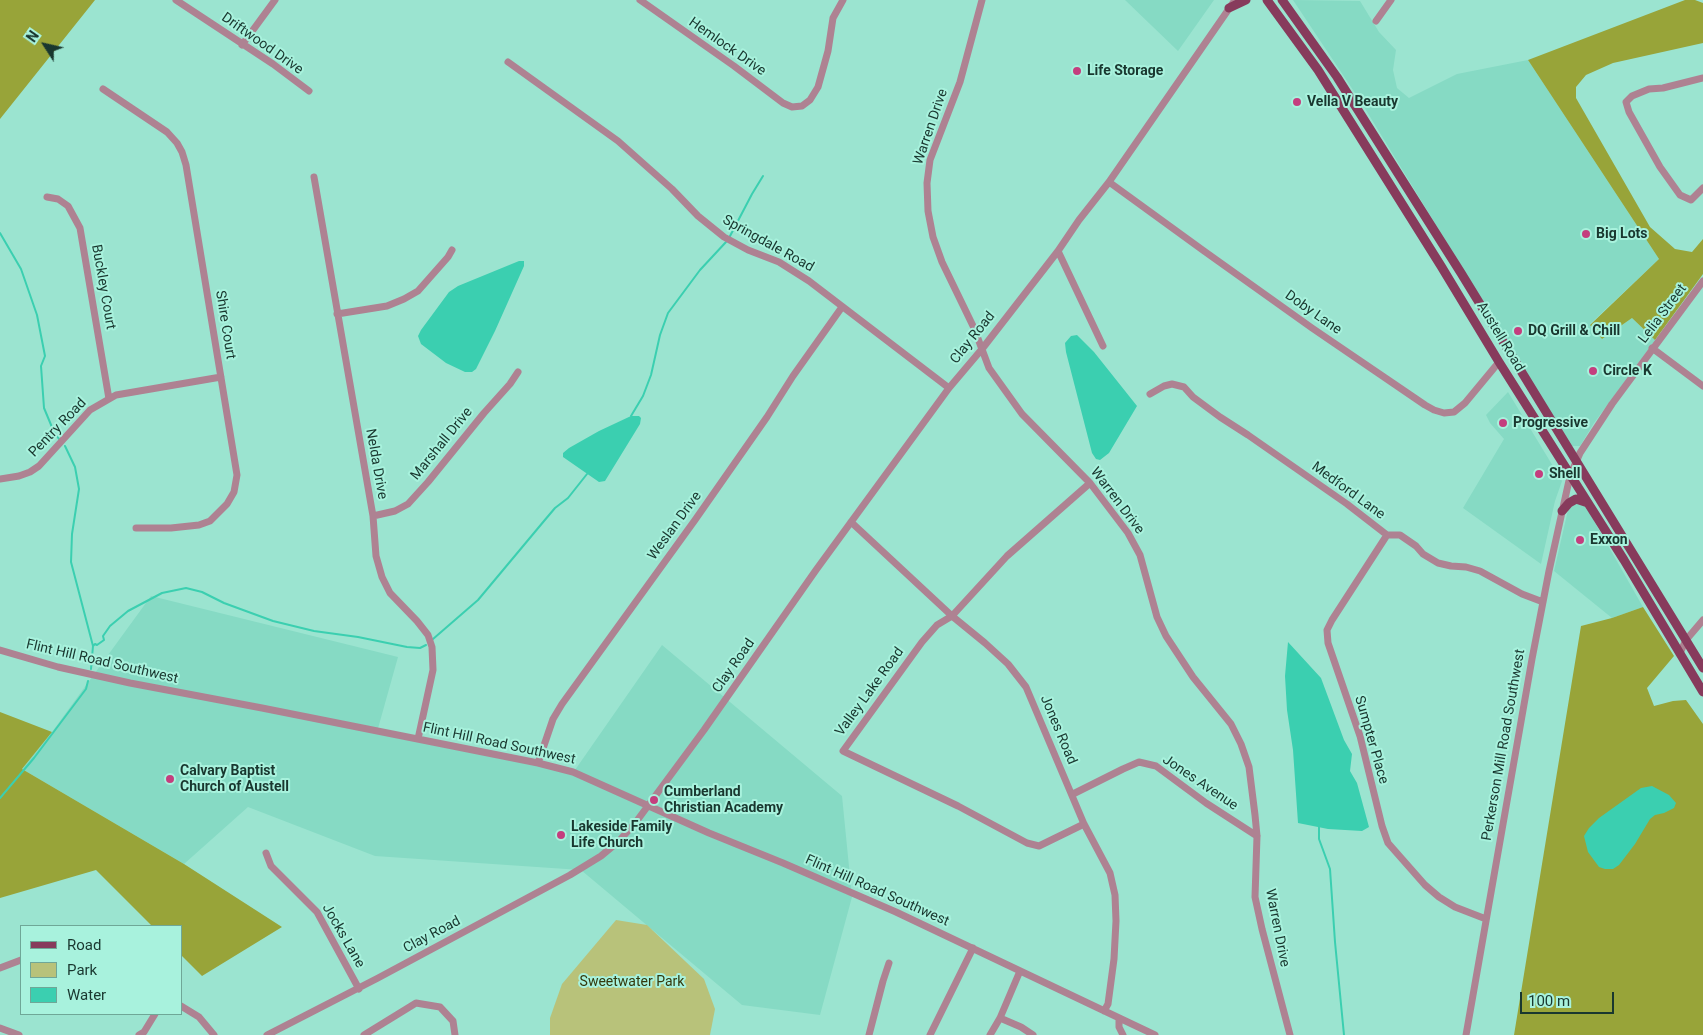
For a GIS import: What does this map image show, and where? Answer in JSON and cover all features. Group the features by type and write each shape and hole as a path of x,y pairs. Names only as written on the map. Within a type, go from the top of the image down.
{"main road":[{"path":"1232,4 1246,0"},
{"path":"1257,0 1269,2"},
{"name":"Austell Road","path":"1282,0 1347,93 1468,284 1703,668"},
{"name":"Austell Road","path":"1269,2 1318,70 1624,560 1703,692"},
{"path":"1562,511 1569,503 1576,499 1588,503"}],"street":[{"name":"Driftwood Drive","path":"176,0 273,64 309,91"},
{"path":"242,45 275,0"},
{"name":"Hemlock Drive","path":"640,0 783,103 792,107 802,106 810,100 818,87 828,51 833,18 842,0"},
{"name":"Warren Drive","path":"982,0 960,82 930,160 927,183 928,211 933,238 942,262 974,328 989,368 1022,414 1090,483 1128,533 1140,555 1156,617 1166,636 1193,677 1231,724 1241,744 1249,767 1257,836 1255,897 1290,1035"},
{"path":"1376,21 1391,0"},
{"name":"Clay Road","path":"267,1035 521,902 601,856 619,841 636,822 704,730 851,522 949,388 982,349 1109,182 1232,4"},
{"name":"Springdale Road","path":"508,62 618,141 698,216 724,237 748,250 778,262 809,281 949,388"},
{"path":"1703,78 1663,88 1649,89 1632,96 1626,102 1629,112 1660,167 1680,195 1691,200 1703,188"},
{"name":"Shire Court","path":"103,89 167,132 182,152 186,165 237,475 234,492 227,504 210,521 199,525 171,528 136,528"},
{"name":"Nelda Drive","path":"314,177 373,516 376,556 382,578 390,593 428,635 432,647 433,670 418,739"},
{"name":"Doby Lane","path":"1109,182 1312,328 1434,410 1444,413 1454,412 1465,404 1499,362"},
{"name":"Buckley Court","path":"47,197 58,199 68,206 80,228 109,399"},
{"path":"337,314 387,306 404,299 418,291 452,250"},
{"path":"1058,251 1102,346"},
{"name":"Lelia Street","path":"1576,461 1612,404 1703,281"},
{"name":"Weslan Drive","path":"538,763 553,719 562,704 696,520 842,307"},
{"path":"1652,348 1703,386"},
{"name":"Marshall Drive","path":"373,516 395,511 408,504 510,384 518,372"},
{"name":"Pentry Road","path":"0,479 19,476 39,466 86,414 109,399 124,393 221,377"},
{"name":"Medford Lane","path":"1150,394 1172,384 1184,387 1193,397 1220,417 1248,434 1347,504 1387,535 1400,535 1416,546 1423,554 1438,562 1480,571 1522,594 1543,602"},
{"name":"Perkerson Mill Road Southwest","path":"1466,1035 1543,602 1570,476 1576,461"},
{"name":"Valley Lake Road","path":"1084,824 1039,846 1027,843 958,806 843,751 922,642 937,625 952,616 1007,556 1090,483"},
{"name":"Jones Road","path":"851,522 952,616 1008,664 1026,687 1055,757 1073,794 1084,824 1110,873 1115,895 1116,921 1114,959 1108,1004 1104,1011"},
{"name":"Sumpter Place","path":"1387,535 1332,620 1327,630 1328,643 1360,736 1382,826 1388,843 1425,885 1439,897 1455,907 1486,919"},
{"path":"1680,654 1686,640 1703,620"},
{"name":"Flint Hill Road Southwest","path":"0,650 58,667 121,681 538,763 578,774 709,833 828,882 973,948 1155,1035"},
{"name":"Jones Avenue","path":"1073,794 1123,768 1139,762 1156,766 1206,803 1257,836"},
{"name":"Jocks Lane","path":"266,853 271,866 317,912 359,988"},
{"path":"930,1035 973,948"},
{"path":"0,968 20,960"},
{"path":"869,1035 889,963"},
{"path":"990,1035 1000,1018 1020,971"},
{"path":"364,1035 416,1004 440,1007 453,1021 455,1035"},
{"path":"182,1007 199,1017 214,1035"},
{"path":"139,1035 144,1032 154,1015"},
{"path":"1000,1018 1033,1035"},
{"path":"1119,1018 1119,1027 1123,1035"},
{"path":"0,1028 19,1035"}],"shaded area":[{"path":"0,0 95,0 0,119"},
{"path":"1125,0 1214,0 1178,51"},
{"path":"1293,0 1360,1 1379,32 1396,50 1393,70 1397,88 1409,98 1457,74 1528,60 1659,259 1590,324 1602,339 1632,318 1655,340 1594,423 1580,446 1571,446 1361,102"},
{"path":"1685,0 1695,0 1703,3 1703,43 1613,63 1586,75 1576,87 1576,98 1650,227 1675,249 1692,252 1703,239 1703,274 1655,340 1632,318 1602,339 1590,325 1659,259 1528,60"},
{"path":"1508,392 1562,481 1555,501 1541,564 1463,508 1504,439 1490,423 1486,415"},
{"path":"1578,502 1586,507 1643,607 1612,618 1554,571 1568,510"},
{"path":"151,596 398,657 377,732 575,770 662,645 842,796 852,897 820,1015 742,1005 581,870 375,856 248,807 184,864 22,769 52,732"},
{"path":"1643,607 1674,656 1647,688 1654,706 1686,700 1703,724 1703,1035 1514,1035 1581,626"},
{"path":"0,712 52,732 22,769 184,864 282,927 202,976 182,956 182,925 151,925 96,870 0,898"}],"green space":[{"name":"Sweetwater Park","path":"616,920 647,925 704,979 715,1009 710,1035 550,1035 550,1018 562,984"}],"water":[{"path":"519,261 524,261 524,266 476,369 472,372 465,372 446,363 421,344 418,336 421,330 449,292 458,286"},
{"path":"1077,335 1094,352 1137,406 1109,453 1100,460 1096,459 1092,453 1066,352 1065,343 1071,336"},
{"path":"631,416 639,416 641,418 640,424 605,481 599,482 563,457 563,453 569,448"},
{"path":"1288,642 1321,678 1344,740 1352,754 1350,771 1357,783 1369,827 1362,831 1328,829 1298,823 1285,676"},
{"path":"1652,786 1669,795 1676,803 1674,808 1655,815 1650,819 1635,844 1619,865 1613,869 1599,867 1588,852 1584,836 1589,828 1599,818 1641,788"}],"waterway":[{"path":"729,238 763,176"},
{"path":"0,233 21,269 37,315 45,356 41,366 44,408 59,439"},
{"path":"631,416 643,396 651,375 660,335 668,313 700,270 726,242"},
{"path":"65,446 75,467 79,489 72,534 71,562 93,646 91,669"},
{"path":"433,639 478,600 555,508 568,498 587,474"},
{"path":"93,646 104,640 103,636 110,626 128,611 162,593 186,588 202,592 224,603 273,621 314,631 358,637 407,647 420,648 426,645"},
{"path":"0,798 34,758 86,689 88,681"},
{"path":"1319,827 1319,839 1330,869 1344,1035"}],"place":[{"name":"Life Storage","path":"1077,71"},
{"name":"Vella V Beauty","path":"1297,102"},
{"name":"Big Lots","path":"1586,234"},
{"name":"DQ Grill & Chill","path":"1518,331"},
{"name":"Circle K","path":"1593,371"},
{"name":"Progressive","path":"1503,423"},
{"name":"Shell","path":"1539,474"},
{"name":"Exxon","path":"1580,540"},
{"name":"Calvary Baptist Church of Austell","path":"170,779"},
{"name":"Cumberland Christian Academy","path":"654,800"},
{"name":"Lakeside Family Life Church","path":"561,835"}]}
